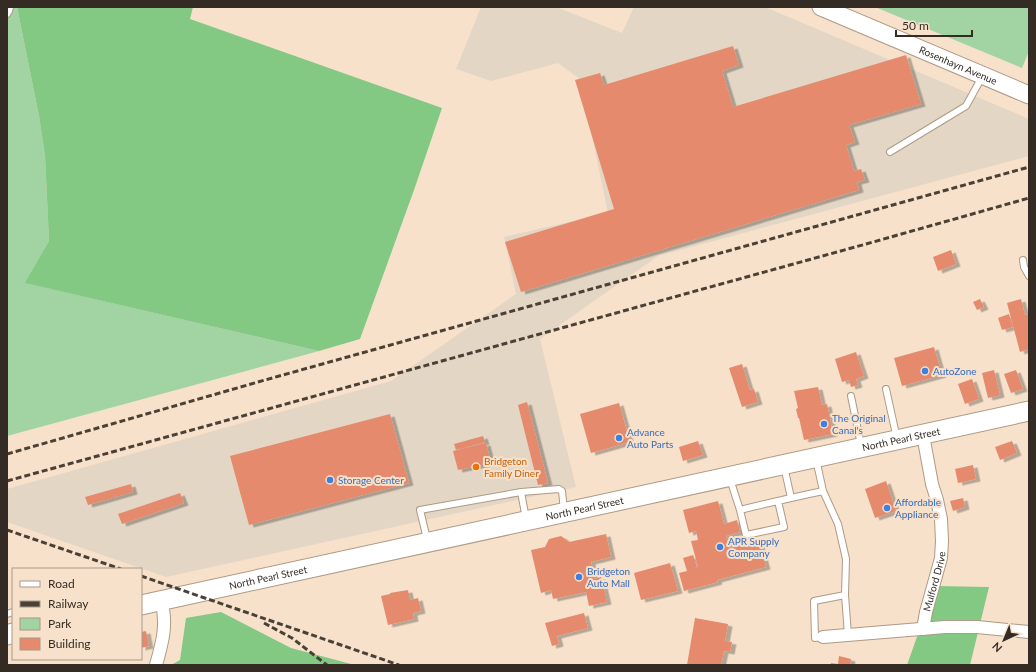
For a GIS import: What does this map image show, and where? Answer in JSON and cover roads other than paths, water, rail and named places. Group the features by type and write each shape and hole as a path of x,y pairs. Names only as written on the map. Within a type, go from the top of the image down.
{"main road":[{"name":"North Pearl Street","path":"142,605 1029,411"}],"street":[{"name":"Rosenhayn Avenue","path":"821,7 844,14 1029,95"},
{"name":"Mulford Drive","path":"923,434 932,484 941,519 942,541 941,558 926,612 923,629"},
{"path":"156,665 164,631 163,608 161,601"},
{"path":"823,637 945,627 977,627 1029,632"}],"lane":[{"path":"7,14 10,7"},
{"path":"890,152 966,106 983,76"},
{"path":"1023,260 1024,267 1029,276"},
{"path":"886,389 897,440"},
{"path":"851,396 861,448"},
{"path":"816,458 823,491 838,524 846,559 845,594 848,635"},
{"path":"784,465 791,498"},
{"path":"730,477 746,535 784,527 778,501"},
{"path":"428,542 420,510 521,492 559,489 562,491 564,512"},
{"path":"740,510 823,491"},
{"path":"521,492 526,521"},
{"path":"823,637 815,638 814,602 845,594"}],"railway":[{"path":"7,454 265,380 1029,167"},
{"path":"7,481 1029,198"},
{"path":"7,530 118,568"},
{"path":"142,576 399,665"},
{"path":"264,623 292,638 327,665"}],"place":[{"name":"AutoZone","path":"925,371"},
{"name":"The Original Canal's","path":"824,424"},
{"name":"Advance Auto Parts","path":"619,438"},
{"name":"Bridgeton Family Diner","path":"476,467"},
{"name":"Storage Center","path":"330,480"},
{"name":"Affordable Appliance","path":"887,508"},
{"name":"APR Supply Company","path":"720,547"},
{"name":"Bridgeton Auto Mall","path":"579,577"}]}
